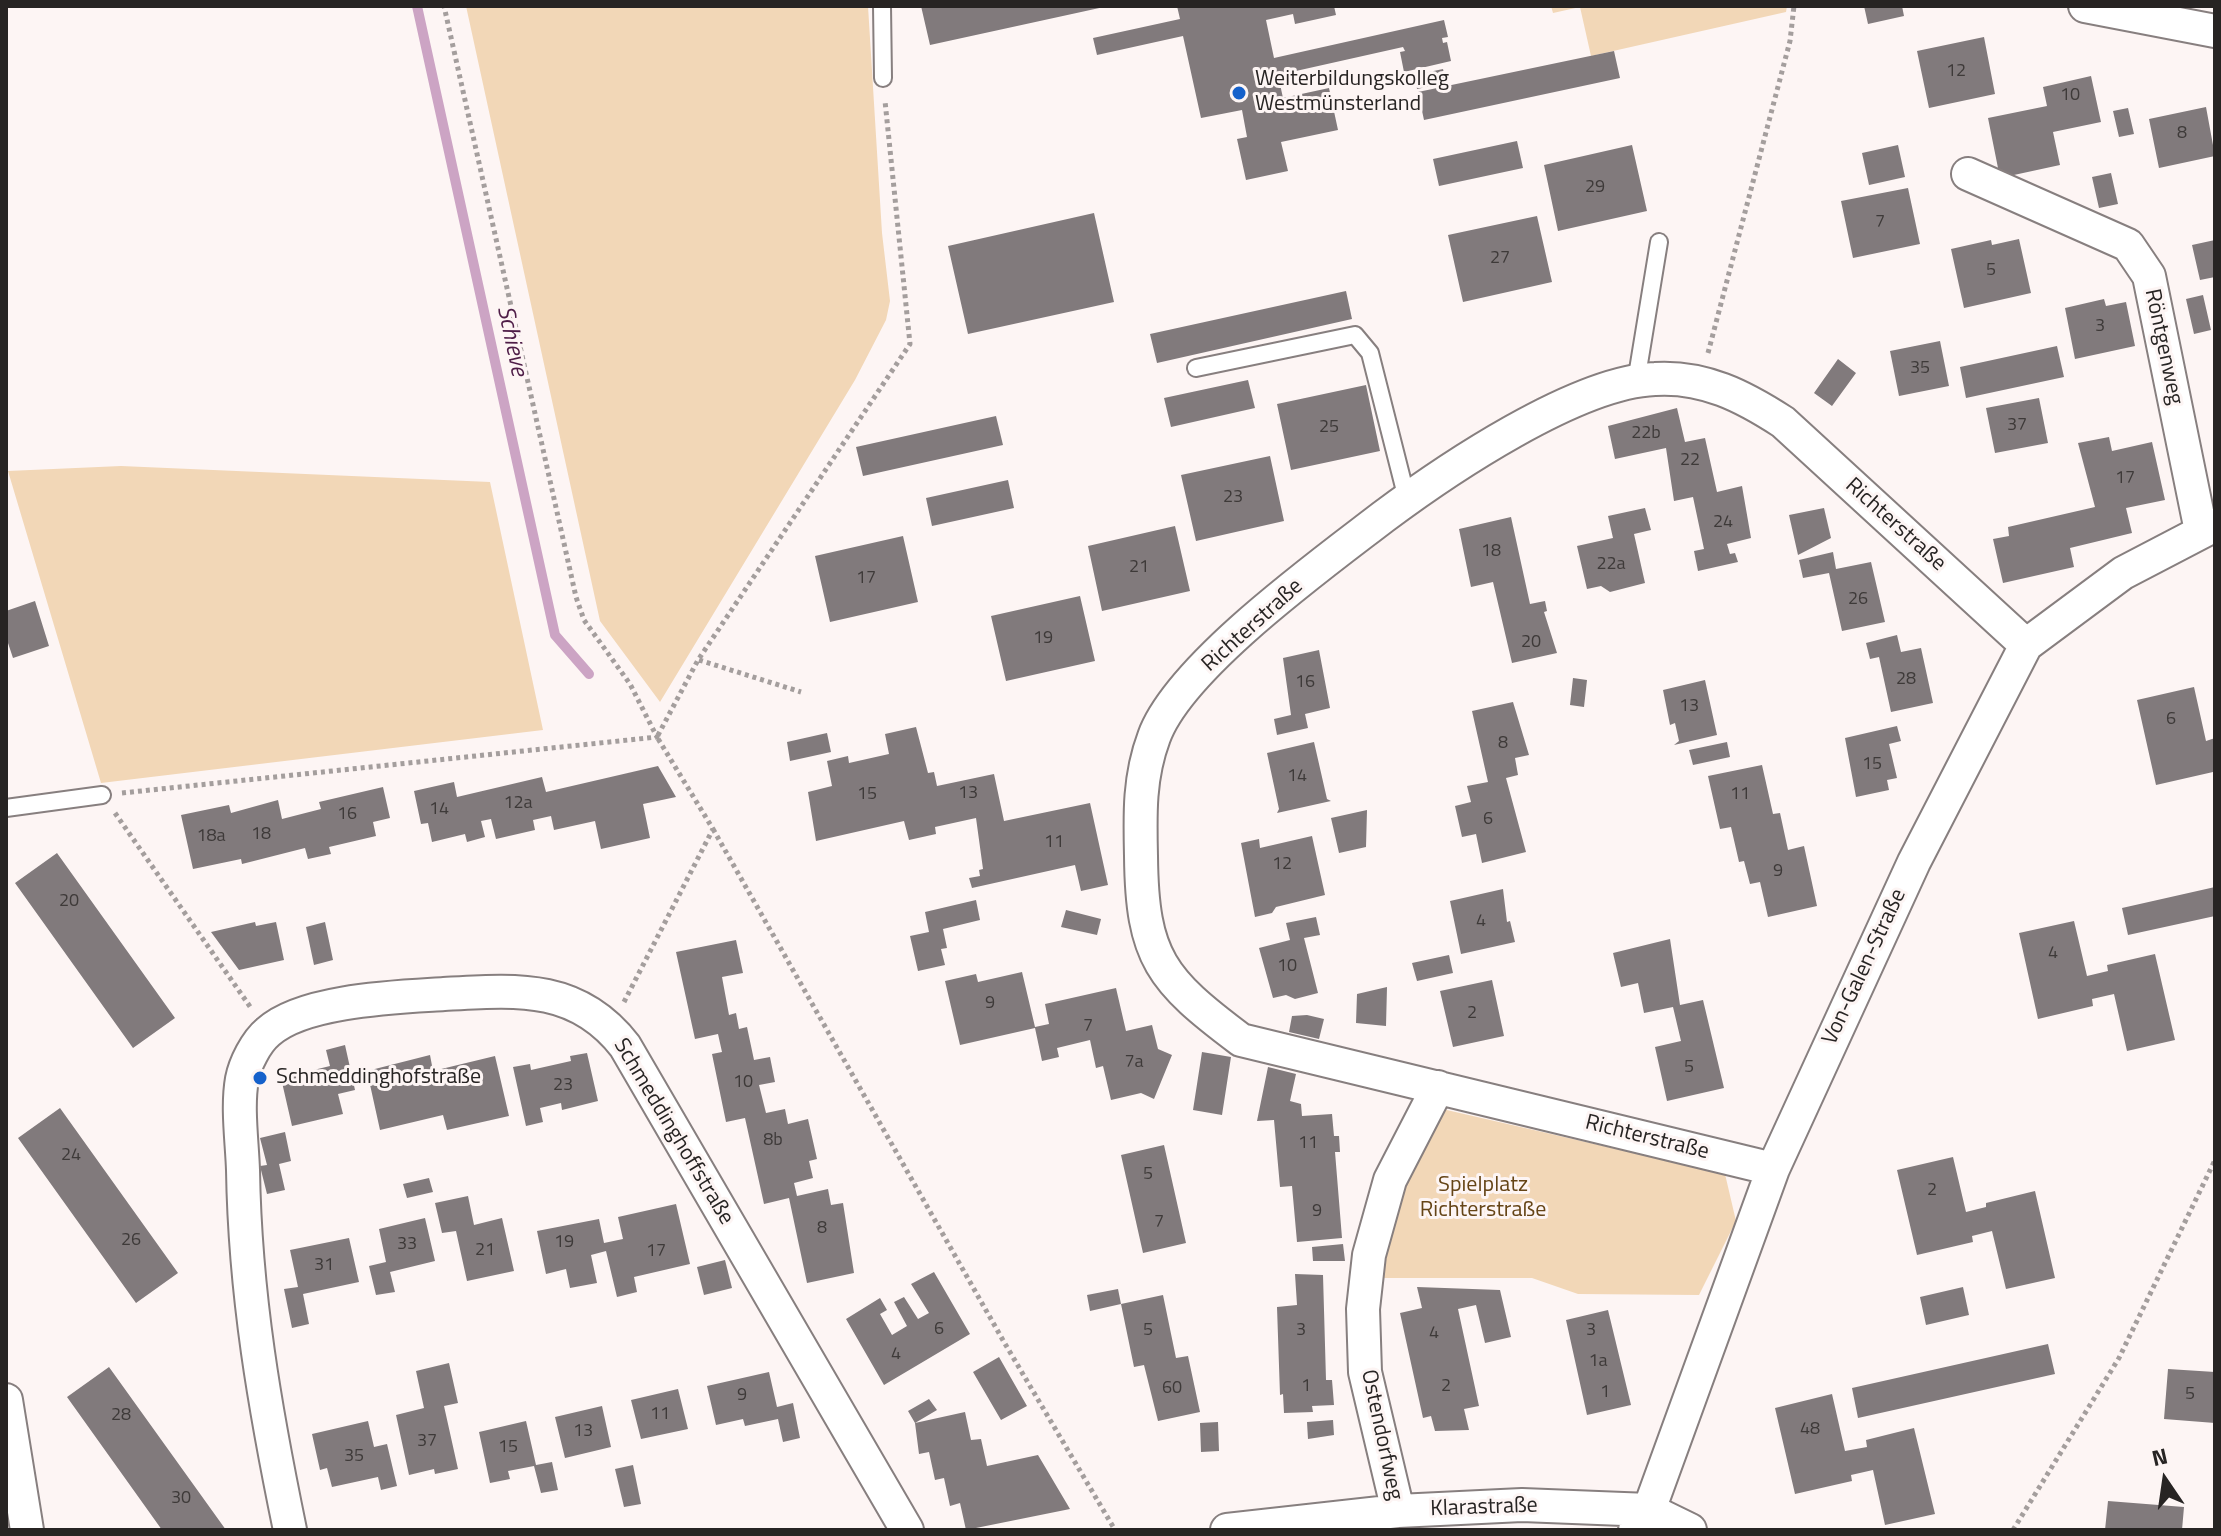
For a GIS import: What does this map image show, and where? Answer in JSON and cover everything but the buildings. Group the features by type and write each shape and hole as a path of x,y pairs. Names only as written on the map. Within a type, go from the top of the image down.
{"street":[{"path":"2085,6 2215,31"},
{"name":"Röntgenweg","path":"1968,174 2128,245 2149,276 2208,528"},
{"name":"Richterstraße","path":"1773,1169 1241,1040 1185,998 1159,963 1141,908 1140,790 1154,734 1186,687 1232,639 1407,499 1488,446 1555,410 1604,390 1653,378 1701,381 1745,398 1783,422 2026,645"},
{"name":"Von-Galen-Straße","path":"1642,1520 1773,1169 1914,862 2026,645 2123,573 2208,528"},
{"name":"Schmeddinghoffstraße","path":"268,1032 287,1020 312,1011 398,997 491,991 567,999 610,1028 625,1046 907,1530"},
{"path":"268,1032 253,1052 242,1079 244,1232 259,1377 290,1530"},
{"name":"Ostendorfweg","path":"1398,1511 1365,1372 1363,1309 1369,1255 1390,1180 1438,1087"},
{"path":"7,1415 27,1530"},
{"name":"Klarastraße","path":"1227,1530 1398,1511 1522,1505 1642,1520 1690,1530"}],"lane":[{"path":"882,6 883,78"},
{"path":"1636,382 1659,242"},
{"path":"1196,368 1355,335 1370,353 1407,499"},
{"path":"6,808 102,795"}],"path":[{"path":"444,6 576,597 584,620 630,684 657,737 713,829 1004,1342 1115,1530"},
{"path":"1701,381 1790,41 1794,6"},
{"path":"657,737 698,660 910,344 883,78"},
{"path":"698,660 801,692"},
{"path":"268,1032 102,795 657,737"},
{"path":"610,1028 713,829"},
{"path":"2013,1530 2119,1358 2215,1160"}],"green space":[{"path":"466,6 868,6 882,233 890,301 886,320 855,380 660,702 600,621"},
{"path":"1551,6 1787,6 1786,12 1591,56 1580,7 1553,13"},
{"path":"121,466 490,482 543,730 101,783 8,471"},
{"name":"Spielplatz Richterstraße","path":"1438,1108 1725,1174 1736,1221 1699,1295 1578,1294 1532,1278 1381,1278 1400,1182"}],"waterway":[{"name":"Schieve","path":"417,6 555,635 589,674"}],"place":[{"name":"Weiterbildungskolleg Westmünsterland","path":"1239,93"},
{"name":"Schmeddinghofstraße","path":"260,1078"}]}
